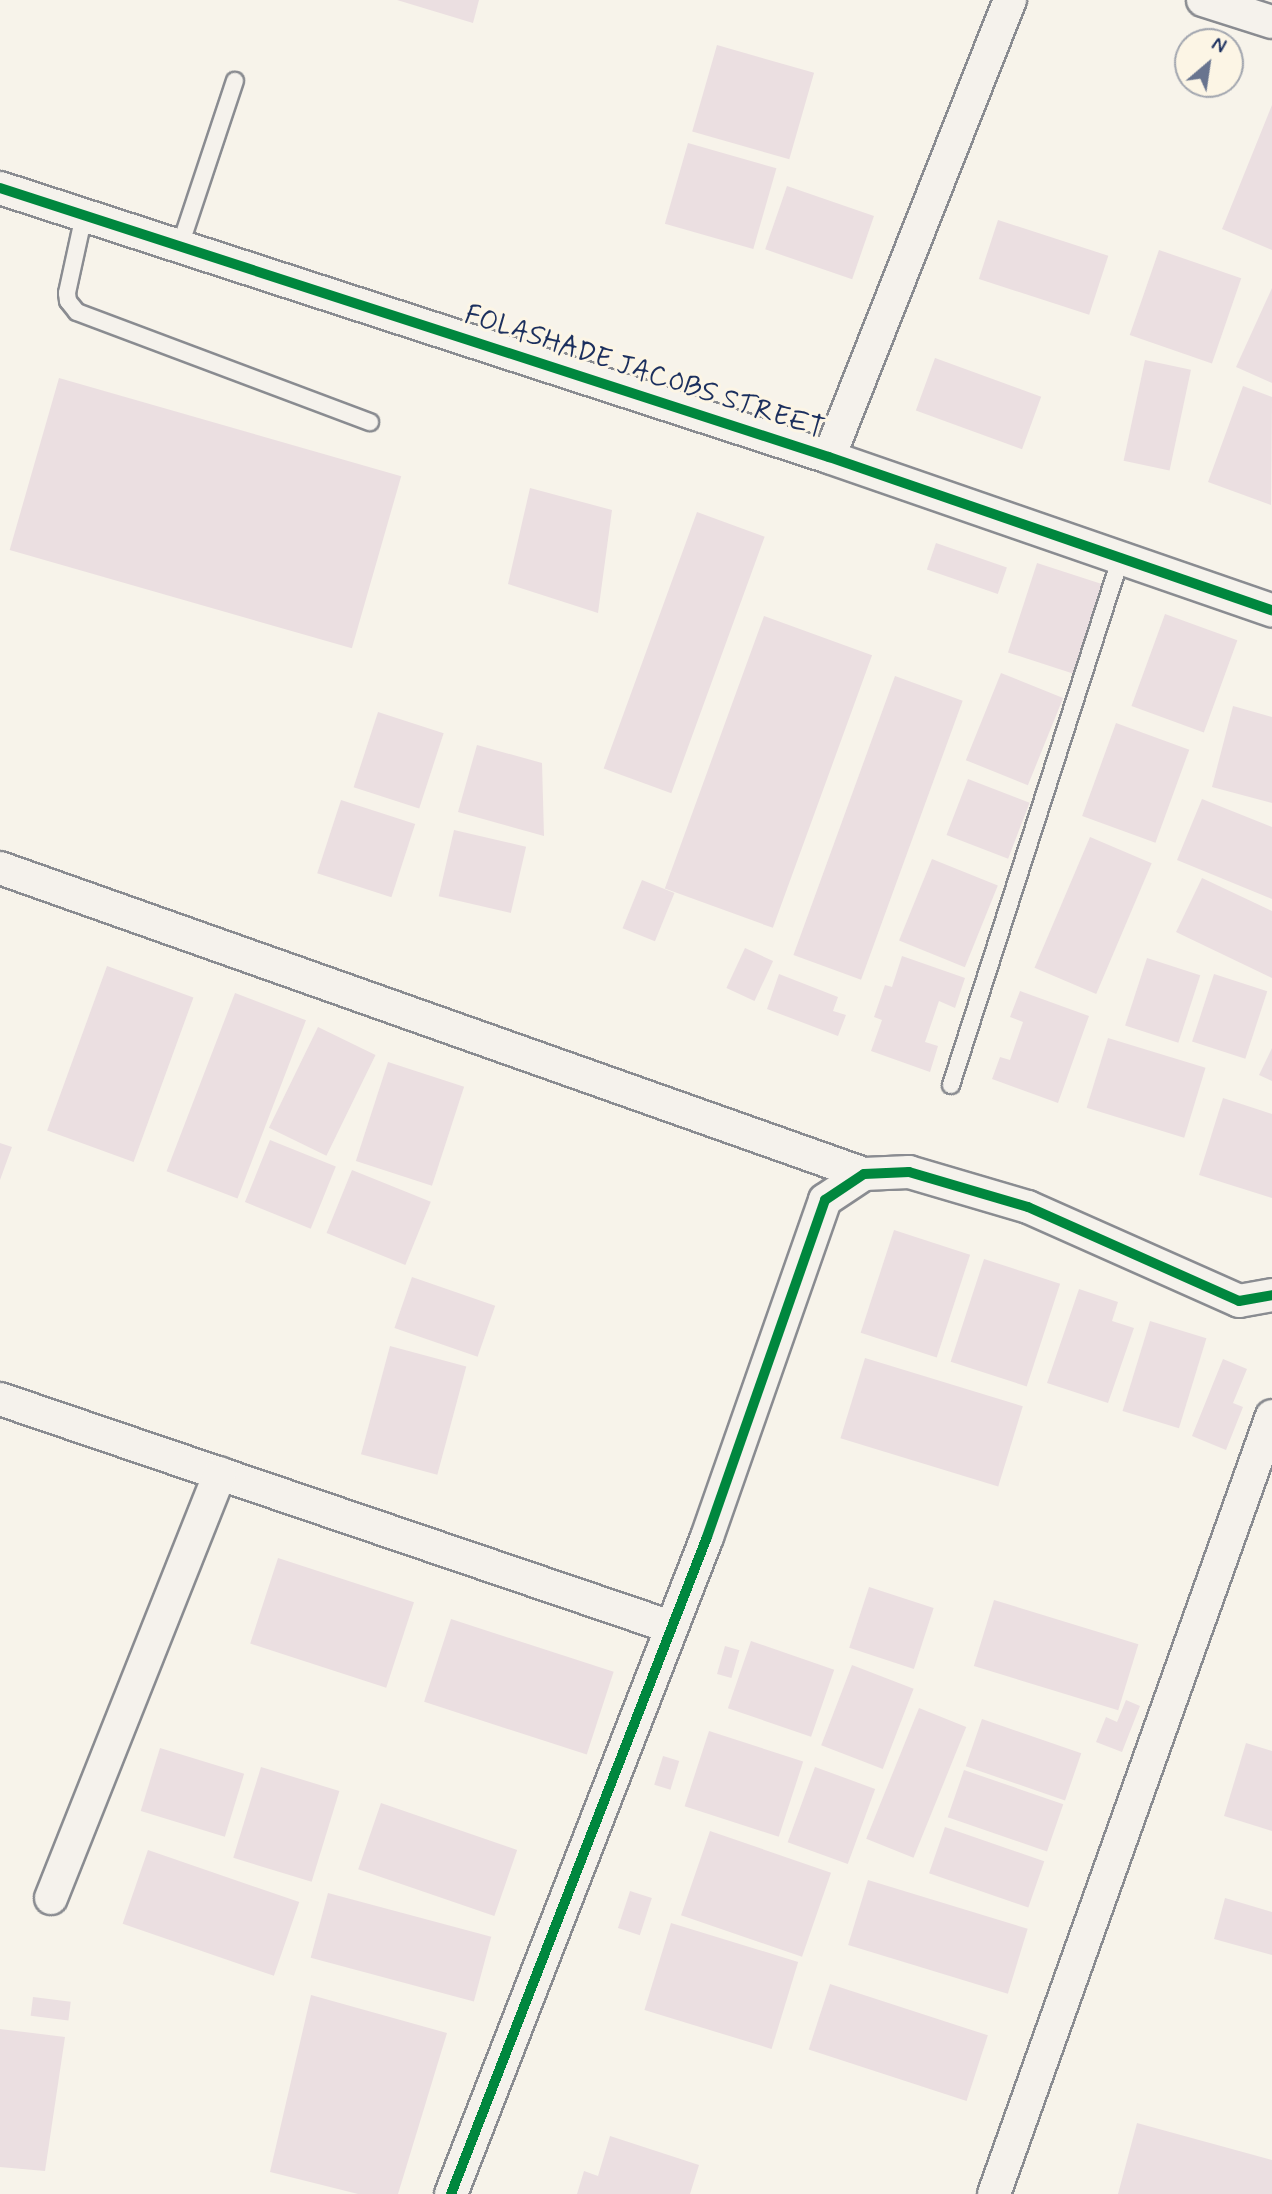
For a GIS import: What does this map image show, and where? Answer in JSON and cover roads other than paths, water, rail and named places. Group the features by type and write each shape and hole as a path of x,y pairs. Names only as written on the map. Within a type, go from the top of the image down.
{"street":[{"path":"829,457 1010,0"},
{"path":"1203,0 1272,23"},
{"name":"FOLASHADE JACOBS STREET","path":"0,188 829,457 1272,610"},
{"path":"0,868 863,1174 909,1172 1015,1203 1239,1301 1272,1296"},
{"path":"452,2194 707,1537 825,1200 863,1174"},
{"path":"0,1399 671,1627"},
{"path":"994,2194 1272,1416"},
{"path":"51,1898 219,1473"}],"lane":[{"path":"180,246 235,80"},
{"path":"84,215 67,293 68,301 77,313 370,422"},
{"path":"951,1085 1121,558"}]}
